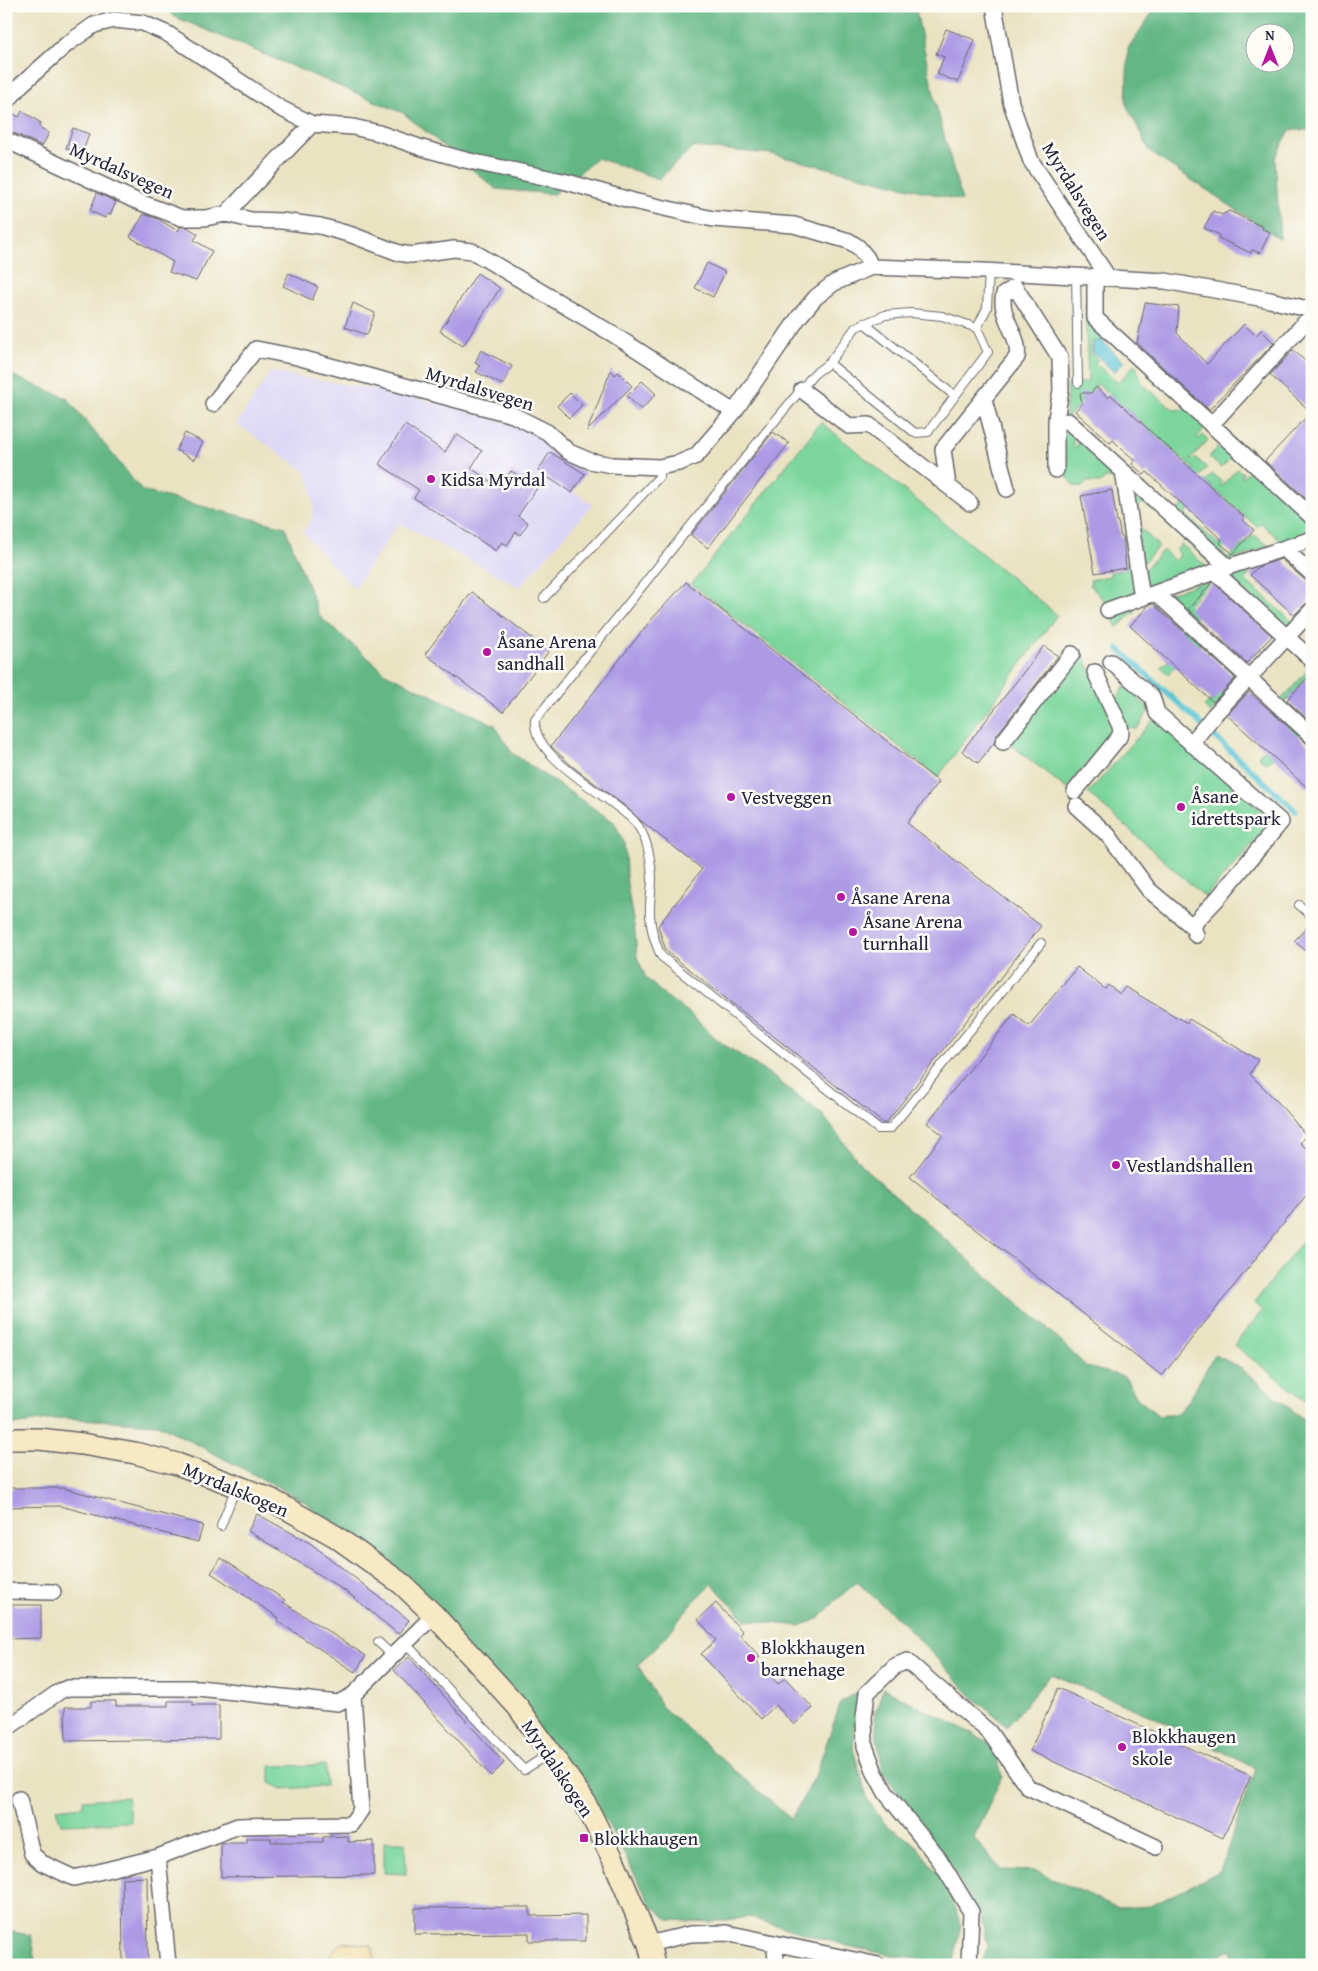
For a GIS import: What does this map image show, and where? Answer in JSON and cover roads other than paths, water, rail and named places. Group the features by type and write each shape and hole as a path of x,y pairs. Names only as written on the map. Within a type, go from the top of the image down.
{"main road":[{"name":"Myrdalskogen","path":"6,1439 39,1439 82,1444 177,1464 270,1499 335,1536 402,1584 434,1615 518,1707 583,1799 613,1860 649,1944 654,1965"}],"street":[{"name":"Myrdalsvegen","path":"994,6 1011,103 1031,161 1101,277"},
{"path":"6,103 21,85 66,44 94,25 114,20 143,22 168,34 280,108 312,124 353,127 379,133 465,160 567,182 633,201 712,219 794,225 849,241 858,247 868,258 871,267"},
{"path":"226,214 312,124"},
{"name":"Myrdalsvegen","path":"6,140 134,200 182,218 205,218 226,214 251,220 282,221 320,226 352,235 399,253 411,255 454,249 472,251 611,333 734,412"},
{"name":"Myrdalsvegen","path":"213,404 256,349 297,357 513,415 547,432 569,452 590,461 612,465 659,467 679,463 696,456 734,412 783,339 816,297 834,283 871,267 1076,275 1174,282 1312,310"},
{"path":"1101,277 1095,318 1312,517"},
{"path":"948,486 943,450 1017,357 1019,348 1003,310 1002,301 1004,294 1015,287 1060,358 1061,390 1056,419 1056,470"},
{"path":"1211,425 1312,315"},
{"path":"802,390 850,426 868,424 970,503"},
{"path":"984,399 1007,489"},
{"path":"1068,421 1123,471 1312,660"},
{"path":"1123,471 1149,595 1249,678 1312,736"},
{"path":"1108,610 1312,539"},
{"path":"1284,549 1312,574"},
{"path":"1195,738 1312,610"},
{"path":"1003,742 1072,654"},
{"path":"1095,672 1121,732 1075,798 1108,835 1149,890 1195,931 1197,920 1219,904 1281,822 1195,738 1157,713 1152,697 1111,662"},
{"path":"6,1591 53,1592"},
{"path":"7,1726 60,1691 68,1688 198,1688 338,1704 353,1695 434,1615"},
{"path":"969,1965 971,1912 940,1860 886,1794 865,1746 864,1717 867,1693 895,1666 907,1661 989,1732 1028,1787 1156,1847"},
{"path":"19,1799 32,1854 42,1863 74,1878 158,1857 238,1826 351,1824 361,1810 353,1695"},
{"path":"158,1857 168,1965"},
{"path":"649,1944 690,1934 726,1933 878,1965"},
{"path":"775,1943 776,1965"}],"lane":[{"path":"977,328 987,308 989,271"},
{"path":"1076,275 1078,383"},
{"path":"829,363 915,432 928,432 988,352 977,328 942,316 911,313 885,315 856,327 829,363 814,374 535,720 538,737 551,756 634,821 646,842 652,878 650,914 653,939 661,956 878,1129 890,1130 1041,943"},
{"path":"864,323 955,396"},
{"path":"544,598 659,477 659,467"},
{"path":"1299,905 1312,916"},
{"path":"221,1526 237,1486"},
{"path":"378,1642 392,1655"},
{"path":"412,1650 524,1770 550,1753"}],"water":[{"path":"1095,341 1102,341 1124,362 1114,372 1093,352 1093,343"}],"waterway":[{"path":"1119,649 1296,811"}],"place":[{"name":"Kidsa Myrdal","path":"431,479"},
{"name":"Åsane Arena sandhall","path":"487,652"},
{"name":"Vestveggen","path":"731,797"},
{"name":"Åsane idrettspark","path":"1181,807"},
{"name":"Åsane Arena","path":"841,897"},
{"name":"Åsane Arena turnhall","path":"853,932"},
{"name":"Vestlandshallen","path":"1116,1165"},
{"name":"Blokkhaugen barnehage","path":"751,1658"},
{"name":"Blokkhaugen skole","path":"1122,1747"},
{"name":"Blokkhaugen","path":"584,1838"}]}
